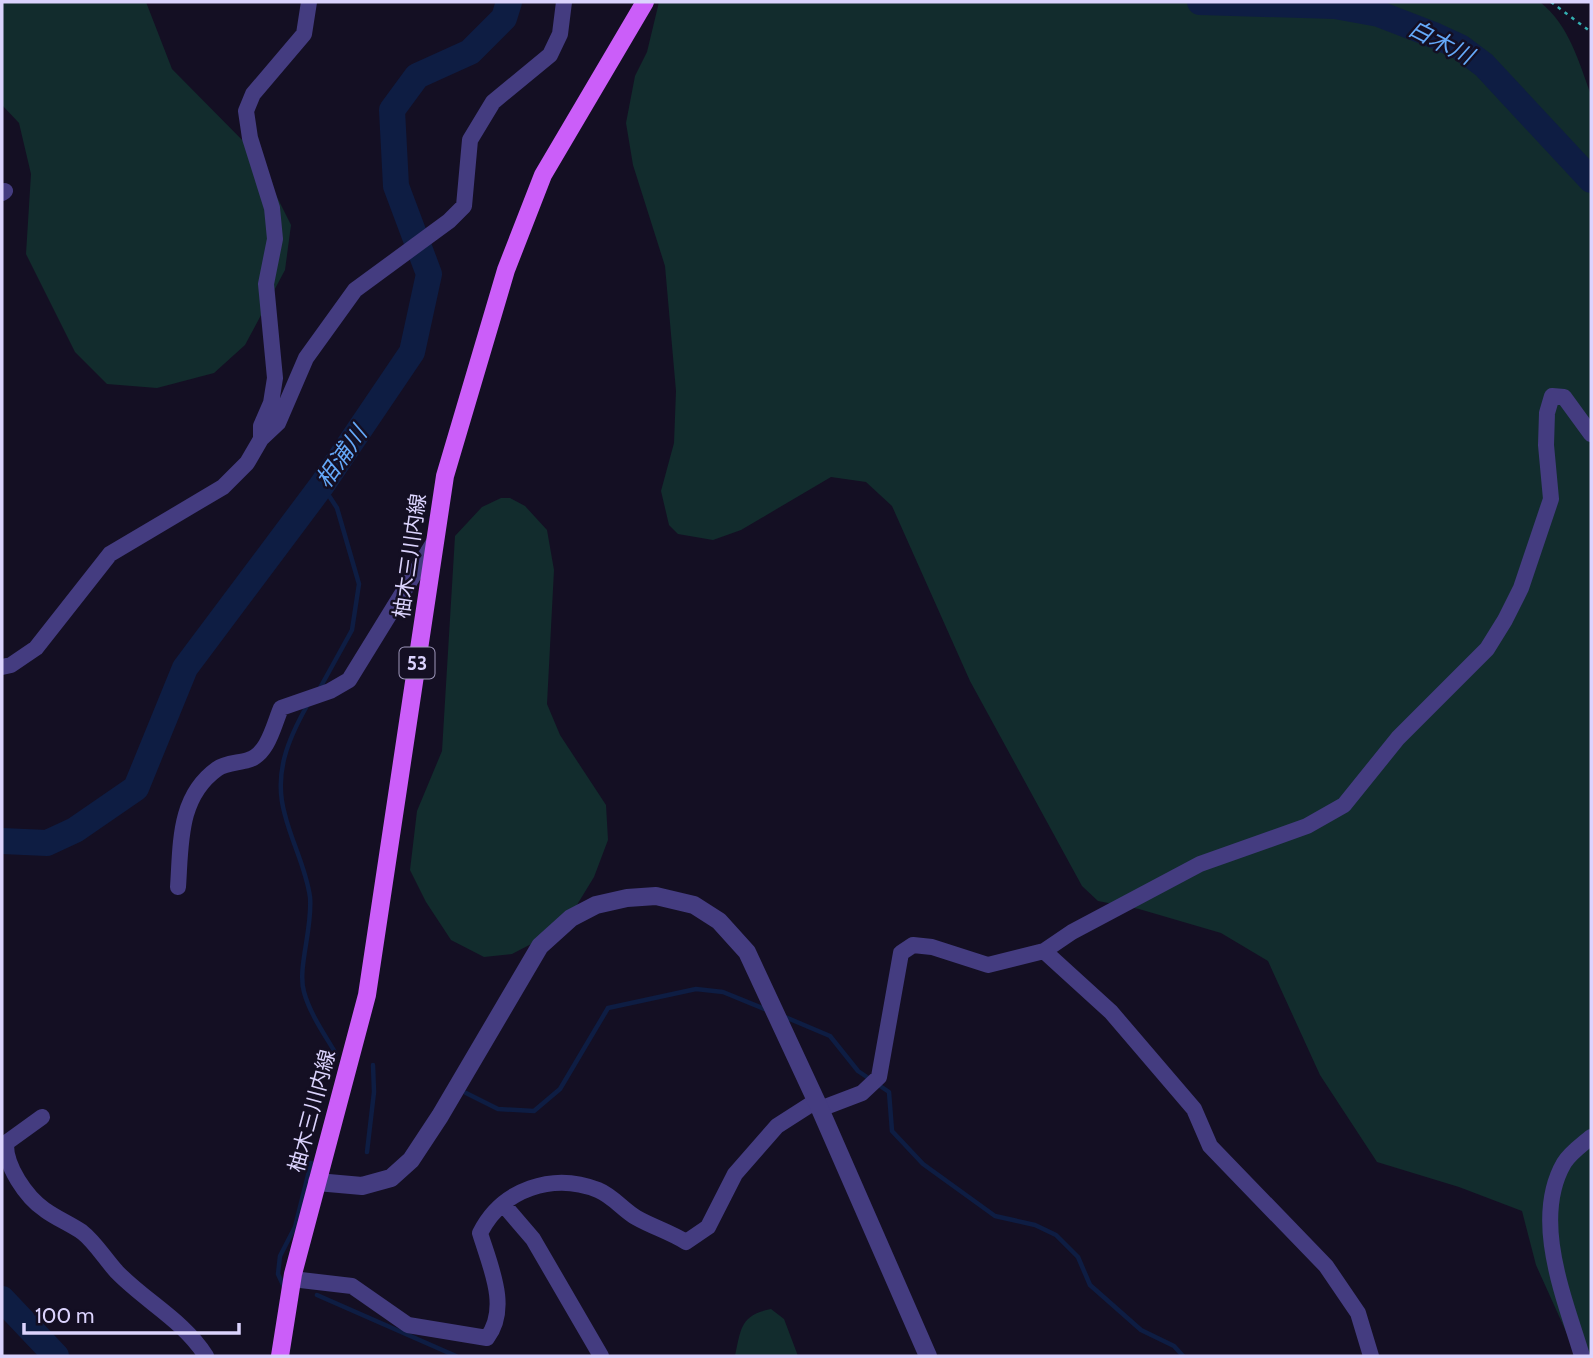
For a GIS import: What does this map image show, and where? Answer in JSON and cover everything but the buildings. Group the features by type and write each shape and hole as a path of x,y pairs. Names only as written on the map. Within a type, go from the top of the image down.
{"main road":[{"name":"柚木三川内線","path":"280,1356 292,1279 367,995 445,476 467,394 506,270 543,175 645,2"}],"street":[{"path":"261,439 261,426 271,404 275,378 267,284 275,239 272,208 250,138 246,111 253,94 304,34 309,2"},
{"path":"2,667 11,665 36,648 110,554 223,486 247,463 261,439 278,424 306,358 355,290 449,221 464,206 470,140 493,102 550,55 560,34 564,2"},
{"path":"292,1279 352,1286 408,1325 487,1338 496,1327 499,1304 480,1233 489,1215 534,1184 564,1181 600,1191 637,1218 686,1242 708,1227 735,1174 777,1126 818,1105 862,1093 879,1077 901,953 914,945 932,947 988,965 1044,951 1072,932 1200,864 1307,826 1343,805 1398,738 1487,649 1505,620 1521,588 1551,499 1546,445 1547,414 1552,396 1564,397 1591,434"},
{"path":"178,887 183,814 200,785 219,767 253,759 263,750 281,708 330,691 349,680 436,540"},
{"path":"317,1182 362,1186 391,1178 411,1160 440,1116 540,946 571,918 596,905 627,898 656,896 694,905 719,921 747,952 818,1105 928,1356"},
{"path":"1044,951 1111,1012 1194,1109 1210,1146 1325,1266 1358,1313 1371,1356"},
{"path":"42,1117 6,1143 6,1155 16,1177 43,1209 83,1233 119,1274 164,1309 195,1340 206,1356"},
{"path":"1582,1356 1549,1236 1554,1196 1564,1162 1591,1137"},
{"path":"2,1168 16,1177"},
{"path":"503,1205 533,1239 601,1356"}],"path":[{"path":"1551,2 1591,32"}],"green space":[{"path":"2,2 146,2 172,69 255,153 291,225 285,270 245,345 214,373 157,388 107,384 75,352 26,254 31,174 19,123 2,105"},
{"path":"659,2 1540,2 1559,22 1572,45 1591,95 1591,1356 1577,1356 1536,1265 1522,1211 1459,1187 1377,1162 1320,1075 1268,961 1221,933 1139,909 1098,901 1082,886 970,681 892,506 866,482 831,477 741,530 713,540 678,534 669,525 661,491 674,443 676,391 665,266 633,165 626,123 635,76 647,52"},
{"path":"501,498 510,498 525,506 547,530 554,570 547,704 560,735 606,805 608,840 594,877 572,913 537,941 512,954 484,957 451,940 426,902 410,870 417,811 442,751 455,536 482,507"},
{"path":"771,1309 784,1319 798,1356 735,1356 741,1331 748,1319"}],"waterway":[{"name":"相浦川","path":"2,841 47,843 75,830 136,788 185,668 322,485 412,352 429,274 396,186 392,110 417,76 470,52 504,18 509,2"},
{"name":"白木川","path":"1200,2 1335,6 1379,14 1436,36 1460,47 1484,65 1591,180"},
{"path":"320,688 352,630 359,584 337,508 322,485"},
{"path":"308,704 284,757 282,800 310,897 302,971 304,992 314,1016 336,1054"},
{"path":"466,1093 498,1109 534,1111 560,1089 608,1008 696,989 723,992 767,1010"},
{"path":"785,1017 830,1036 858,1071 889,1092 892,1131 923,1164 995,1216 1035,1225 1056,1235 1078,1257 1090,1285 1141,1330 1174,1346 1183,1356"},
{"path":"367,1152 374,1092 373,1065"},
{"path":"284,1287 278,1274 280,1256 295,1227 311,1163"},
{"path":"317,1295 456,1356"},
{"name":"相浦川","path":"2,1299 56,1356"}]}
